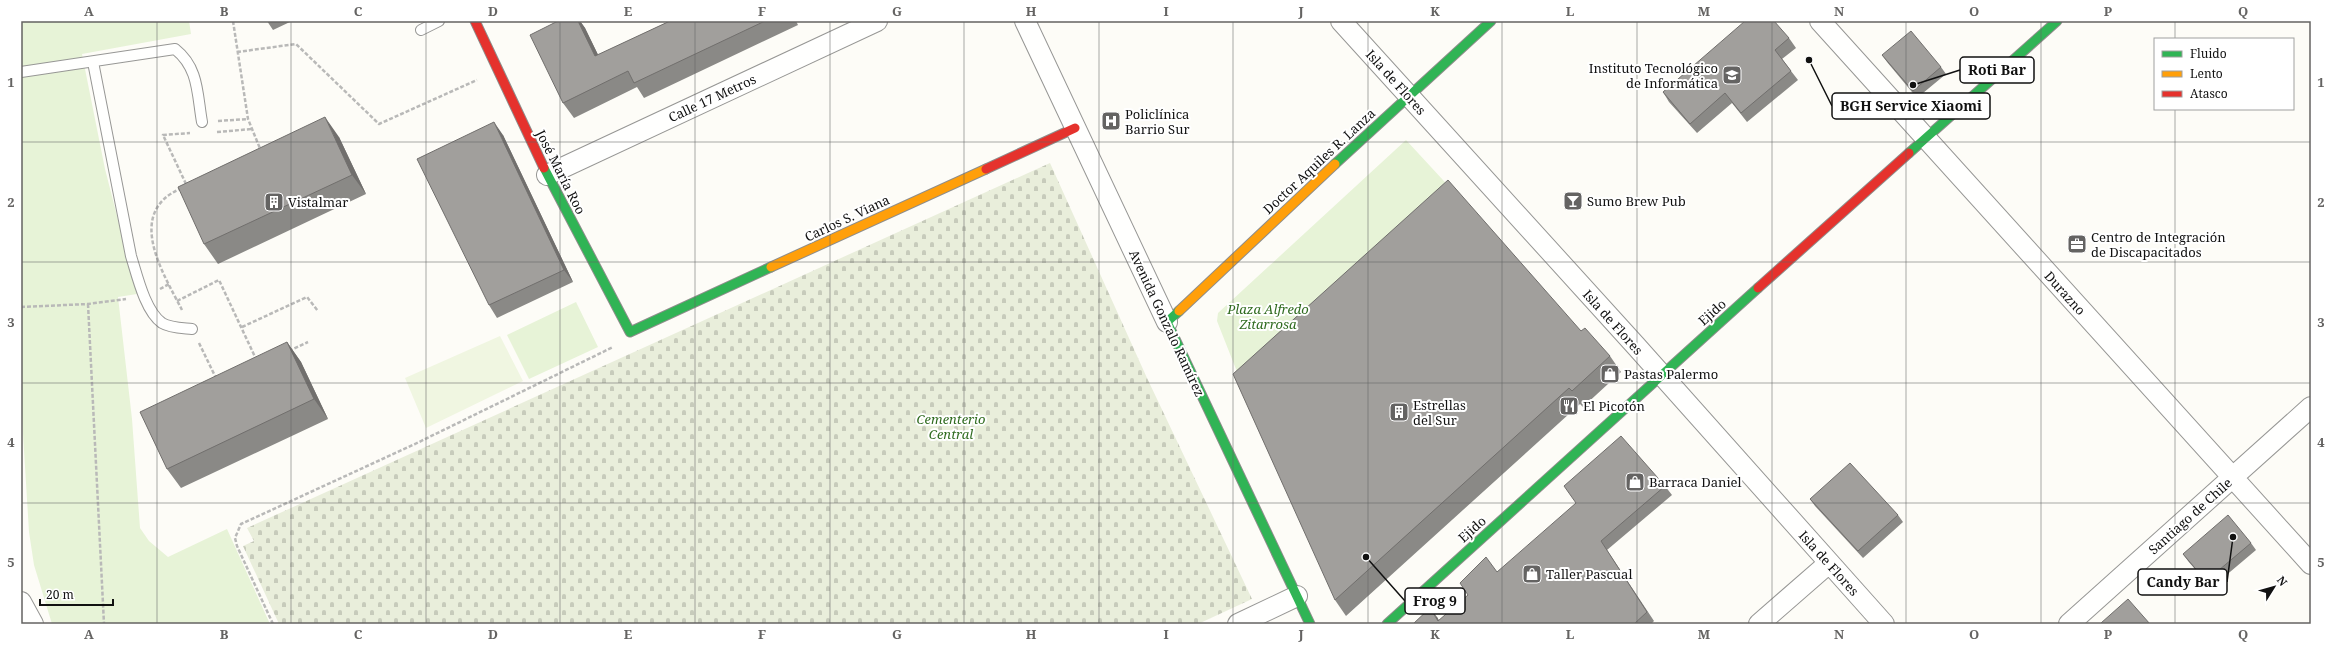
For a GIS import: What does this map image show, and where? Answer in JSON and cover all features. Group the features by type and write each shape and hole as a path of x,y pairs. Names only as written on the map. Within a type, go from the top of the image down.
{"street":[{"name":"José María Roo","path":"475,21 547,175 630,332"},
{"name":"Calle 17 Metros","path":"547,175 844,28 877,21"},
{"name":"Avenida Gonzalo Ramírez","path":"1025,21 1310,624"},
{"name":"Isla de Flores","path":"1341,21 1661,374 1884,624"},
{"name":"Doctor Aquiles R. Lanza","path":"1167,322 1408,95 1491,21"},
{"name":"Durazno","path":"1820,21 2311,564"},
{"name":"Ejido","path":"1386,624 1661,374 2057,21"},
{"name":"Carlos S. Viana","path":"630,332 1075,128"},
{"name":"Santiago de Chile","path":"2069,624 2311,407"},
{"path":"1759,624 1828,563"},
{"path":"1238,624 1297,596"},
{"path":"21,602 33,624"}],"lane":[{"path":"421,30 439,21"},
{"path":"21,72 175,49 186,57 193,70 202,122"},
{"path":"93,62 131,256 145,297 153,312 162,322 192,329"}],"path":[{"path":"233,21 248,119 262,154"},
{"path":"237,52 296,44 379,124 498,70"},
{"path":"202,122 248,119"},
{"path":"215,132 252,129"},
{"path":"187,186 163,135 193,133"},
{"path":"194,183 171,192 161,202 152,217 150,234 161,269 219,385"},
{"path":"177,301 219,280 259,365"},
{"path":"21,307 88,304 145,297"},
{"path":"242,327 307,297 318,311"},
{"path":"88,304 104,624"},
{"path":"273,624 237,546 235,538 241,524 609,351 630,332"},
{"path":"287,352 308,342"}],"green space":[{"path":"21,21 189,21 191,34 82,54 105,169 137,294 118,297 132,419 140,528 149,541 168,557 227,529 270,624 52,624 34,565 29,532 21,401"},
{"name":"Plaza Alfredo Zitarrosa","path":"1406,140 1455,193 1243,387 1217,321 1218,313"},
{"name":"Cementerio Central","path":"1050,163 1147,378 1252,599 1198,624 279,624 243,546 254,541 247,528"},
{"path":"576,302 598,347 529,379 507,335"},
{"path":"500,336 523,381 426,428 405,378"}],"building":[{"path":"558,21 578,21 595,56 670,21 765,21 634,83 628,71 563,103 530,35"},
{"name":"Instituto Tecnológico de Informática","path":"1745,21 1774,21 1789,38 1775,50 1791,71 1741,113 1725,93 1690,124 1663,92"},
{"path":"1911,31 1941,67 1913,91 1882,55"},
{"path":"325,117 352,175 204,244 178,187"},
{"path":"494,122 564,270 489,305 417,159"},
{"name":"Estrellas del Sur","path":"1448,180 1581,331 1585,328 1610,356 1572,391 1569,388 1335,600 1233,374"},
{"path":"287,342 314,399 167,469 140,412"},
{"path":"1621,436 1665,486 1601,541 1647,612 1634,624 1413,624 1430,608 1438,621 1468,595 1460,583 1486,557 1497,572 1576,503 1564,486"},
{"path":"1850,463 1898,515 1858,551 1810,499"},
{"path":"2228,515 2251,543 2206,581 2183,554"},
{"path":"2128,599 2150,624 2101,623"}],"traffic: fast":[{"path":"1335,164 1491,21"},
{"path":"1909,153 2057,21"},
{"path":"544,168 630,332 771,267"},
{"path":"1387,624 1758,288"},
{"path":"1179,311 1167,322 1310,624"}],"traffic: slow":[{"path":"1179,311 1335,164"},
{"path":"771,267 986,169"}],"traffic: jam":[{"path":"475,21 544,168"},
{"path":"986,169 1075,128"},
{"path":"1758,288 1909,153"}],"place":[{"name":"BGH Service Xiaomi","path":"1809,60"},
{"name":"Instituto Tecnológico de Informática","path":"1732,75"},
{"name":"Roti Bar","path":"1913,85"},
{"name":"Policlínica Barrio Sur","path":"1111,121"},
{"name":"Sumo Brew Pub","path":"1573,201"},
{"name":"Vistalmar","path":"274,202"},
{"name":"Centro de Integración de Discapacitados","path":"2077,244"},
{"name":"Pastas Palermo","path":"1610,374"},
{"name":"El Picotón","path":"1569,406"},
{"name":"Estrellas del Sur","path":"1399,412"},
{"name":"Barraca Daniel","path":"1635,482"},
{"name":"Candy Bar","path":"2233,537"},
{"name":"Frog 9","path":"1366,557"},
{"name":"Taller Pascual","path":"1532,574"}]}
